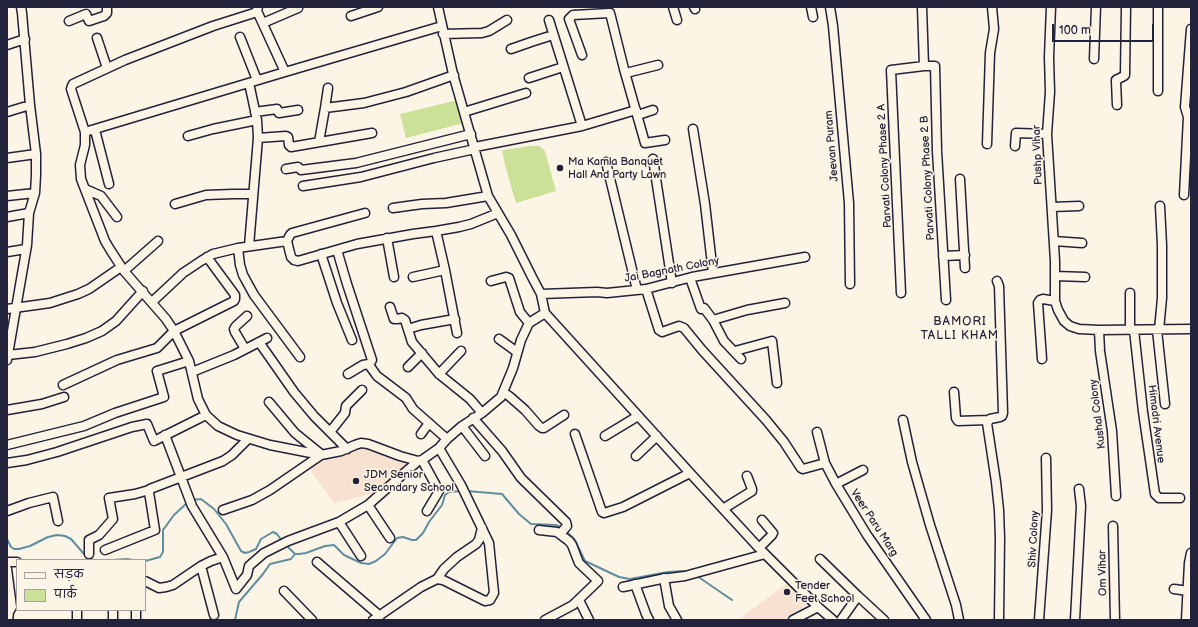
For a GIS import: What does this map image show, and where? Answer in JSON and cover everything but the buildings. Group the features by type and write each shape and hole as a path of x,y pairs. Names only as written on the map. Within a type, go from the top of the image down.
{"street":[{"path":"20,7 25,39 30,105 36,154 35,193 29,213 26,249 7,357 67,344 102,331 116,321 143,291"},
{"path":"69,20 86,14 89,21 104,16 107,14 107,7"},
{"path":"352,16 378,7"},
{"path":"438,7 442,30 488,196 541,294 545,313 690,474 762,551 833,620"},
{"path":"674,7 677,20"},
{"path":"811,7 813,17"},
{"name":"Jeevan Puram","path":"830,7 849,203 850,284"},
{"path":"922,7 924,66"},
{"path":"987,144 990,53 994,30 992,7"},
{"name":"Pushp Vihar","path":"1051,7 1048,134 1054,241 1055,301"},
{"path":"1094,59 1096,7"},
{"path":"1117,105 1116,80 1125,75 1126,7"},
{"path":"1158,7 1158,91"},
{"path":"285,72 258,8 107,68 73,84 71,89 85,132 85,145 80,165 80,172 105,241 110,251 123,269 143,291 174,330 189,362 198,399 206,415 218,426 248,439 321,455"},
{"path":"263,22 298,8"},
{"path":"582,55 569,19 573,15 610,13 645,143 665,140"},
{"path":"85,132 285,72 442,30 482,33 507,20"},
{"path":"549,20 582,126"},
{"path":"1184,195 1188,117 1185,107 1191,29"},
{"path":"511,49 554,35"},
{"path":"240,37 253,82 258,138 249,246"},
{"path":"97,38 107,68"},
{"path":"7,45 25,39"},
{"path":"626,74 658,65"},
{"name":"Parvati Colony Phase 2 B","path":"924,66 935,66 937,151 946,300"},
{"name":"Parvati Colony Phase 2 A","path":"901,293 891,70 924,66"},
{"path":"530,78 564,67"},
{"path":"325,108 364,103 406,92 454,75"},
{"path":"320,142 328,88"},
{"path":"464,112 526,93"},
{"path":"7,112 30,105"},
{"path":"188,136 277,109 279,113 298,110"},
{"path":"303,186 361,177 475,148 653,110"},
{"path":"693,129 705,204 713,273"},
{"path":"95,130 109,184"},
{"path":"258,138 286,136 288,137 289,145 291,146 372,133"},
{"path":"1014,146 1016,133 1048,134"},
{"path":"286,169 298,167 301,170 356,163 471,134"},
{"path":"7,158 36,154"},
{"path":"653,159 672,283"},
{"path":"606,162 641,289 659,330 662,332 679,326 684,328 784,442 801,468 804,469 825,463"},
{"path":"960,180 965,268"},
{"path":"85,189 101,196 117,217"},
{"path":"7,196 35,193"},
{"path":"175,204 206,196 253,194"},
{"path":"393,208 422,204 446,203 488,196"},
{"path":"1052,208 1079,206"},
{"path":"1160,206 1162,291 1158,330 1165,404"},
{"path":"365,213 292,233 287,242 291,257 298,261 357,244 459,227 471,224 498,212"},
{"path":"7,217 29,213"},
{"path":"436,232 457,333"},
{"path":"387,238 394,277"},
{"path":"7,309 50,303 78,294 123,269 158,241"},
{"path":"1054,241 1082,243"},
{"path":"152,302 183,273 213,254 249,246 287,242"},
{"path":"238,248 243,275 254,295 300,357"},
{"path":"7,252 26,249"},
{"path":"337,250 361,330 372,360 369,364"},
{"path":"322,254 337,303 352,340"},
{"path":"943,256 965,255"},
{"path":"63,385 117,360 157,348 174,330 234,301 235,295 208,257"},
{"name":"Jai Bagnath Colony","path":"541,294 606,293 641,289 713,273 805,257"},
{"path":"413,277 445,270"},
{"path":"1055,276 1084,277"},
{"path":"491,281 506,277 509,278 520,312 529,323"},
{"path":"690,278 701,309 704,308 713,320 724,341 741,359"},
{"path":"954,392 956,418 958,421 988,420 1002,416 999,286 997,281"},
{"name":"Himadri Avenue","path":"1130,293 1132,330 1155,494 1160,498 1180,498"},
{"path":"1042,359 1038,303 1042,299 1055,301 1064,321 1070,326 1079,329 1191,329"},
{"path":"713,320 747,310 785,303"},
{"path":"390,307 395,320 404,318 412,342 439,374 470,399 482,413"},
{"path":"165,435 192,506 223,557 236,589 247,575 249,566 264,553 285,542 339,522 368,505 420,461 439,448 462,426 482,413 501,397 513,368 521,340 529,323 545,313"},
{"path":"245,349 234,329 247,316"},
{"path":"408,329 421,324 454,319"},
{"name":"Kushal Colony","path":"1099,330 1100,351 1112,431 1116,496"},
{"path":"192,372 234,355 267,338"},
{"path":"499,339 517,352"},
{"path":"735,351 772,341 777,383"},
{"path":"259,342 294,392 330,432 348,449"},
{"path":"439,374 460,351"},
{"path":"408,367 422,353"},
{"path":"7,445 84,426 164,397 157,371 189,362"},
{"path":"348,374 363,365 369,364"},
{"path":"369,364 377,376 406,398 413,409 447,439"},
{"path":"330,432 345,413 346,406 362,390"},
{"path":"503,392 510,396 542,428 564,415"},
{"path":"7,410 42,404 64,397"},
{"path":"269,402 295,433 321,455"},
{"path":"7,463 27,460 57,452 132,427 147,424 154,441 206,415"},
{"path":"605,436 638,416"},
{"path":"473,418 502,451 521,478 567,524 562,531 557,532 539,530"},
{"path":"903,420 912,462 930,525 956,605 959,620"},
{"path":"988,420 987,423 996,482 999,517 1000,538 998,620"},
{"path":"421,434 429,423"},
{"path":"462,426 485,456"},
{"name":"Veer Paru Marg","path":"817,432 825,463 836,484 867,535 926,620"},
{"path":"575,434 602,512 604,513 623,507 690,474"},
{"path":"636,456 657,436"},
{"path":"89,554 89,540 98,535 112,519 110,498 149,490 223,461 232,455 248,439"},
{"path":"223,510 252,500 270,490 321,455 348,449 355,444 361,443 420,461 438,491 427,511"},
{"path":"436,579 443,580 485,601 490,600 494,591 491,549 489,543 461,485 439,448"},
{"name":"Shiv Colony","path":"1040,620 1047,510 1046,458"},
{"path":"836,484 863,470"},
{"path":"723,509 751,493 752,489 747,476"},
{"path":"1075,620 1081,506 1080,489"},
{"path":"105,550 155,530 149,490"},
{"path":"7,511 29,503 53,497 58,521"},
{"path":"368,505 390,538"},
{"path":"623,586 664,578 684,576 762,551 773,534 762,520"},
{"path":"339,522 361,556"},
{"name":"Om Vihar","path":"1113,526 1115,620"},
{"path":"317,562 381,617 421,587 436,579 457,557 476,544 479,540 482,528"},
{"path":"545,620 554,618 573,605 598,581 579,563 572,545 562,531"},
{"path":"1186,620 1189,563 1191,553"},
{"path":"146,582 159,588 166,587 201,566 223,557"},
{"path":"820,559 884,620"},
{"path":"201,566 214,615"},
{"path":"7,569 12,607 9,612 8,620"},
{"path":"664,578 670,606 676,620"},
{"path":"636,584 649,620"},
{"path":"1174,589 1188,591"},
{"path":"284,590 312,620"},
{"path":"841,620 858,596"},
{"path":"579,600 589,620"},
{"path":"793,620 818,607"}],"shaded area":[{"name":"JDM Senior Secondary School","path":"367,446 412,465 375,496 372,494 334,503 308,467 329,454 347,454"},
{"name":"Tender Feet School","path":"789,582 810,603 783,620 738,620"}],"green space":[{"path":"458,100 464,123 406,138 400,114"},
{"path":"539,146 545,151 556,191 516,203 502,150"}],"waterway":[{"path":"285,544 295,554 306,553 325,546 334,545 344,555 361,563 369,564 385,554 397,538 403,537 416,540 423,533 429,522 442,505 445,495 449,492 462,491"},
{"path":"467,491 502,494 519,514 531,524 556,525 562,528"},
{"path":"191,500 201,499 214,509 226,524 241,551 245,553 256,549 261,539 273,532 277,534 282,541"},
{"path":"146,561 160,557 163,552 163,530 174,515 188,502"},
{"path":"566,531 575,540 585,561 619,577 630,579 668,572 687,572"},
{"path":"7,539 11,547 14,549 19,549 30,546 48,537 57,535 65,536 71,539 84,554 92,559"},
{"path":"235,620 239,602 270,564 291,559 295,554"},
{"path":"697,576 732,600"}],"place":[{"name":"Ma Kamla Banquet Hall And Party Lawn","path":"560,168"},
{"name":"JDM Senior Secondary School","path":"356,481"},
{"name":"Tender Feet School","path":"787,592"}],"district":[{"name":"BAMORI TALLI KHAM","path":"960,329"}]}
